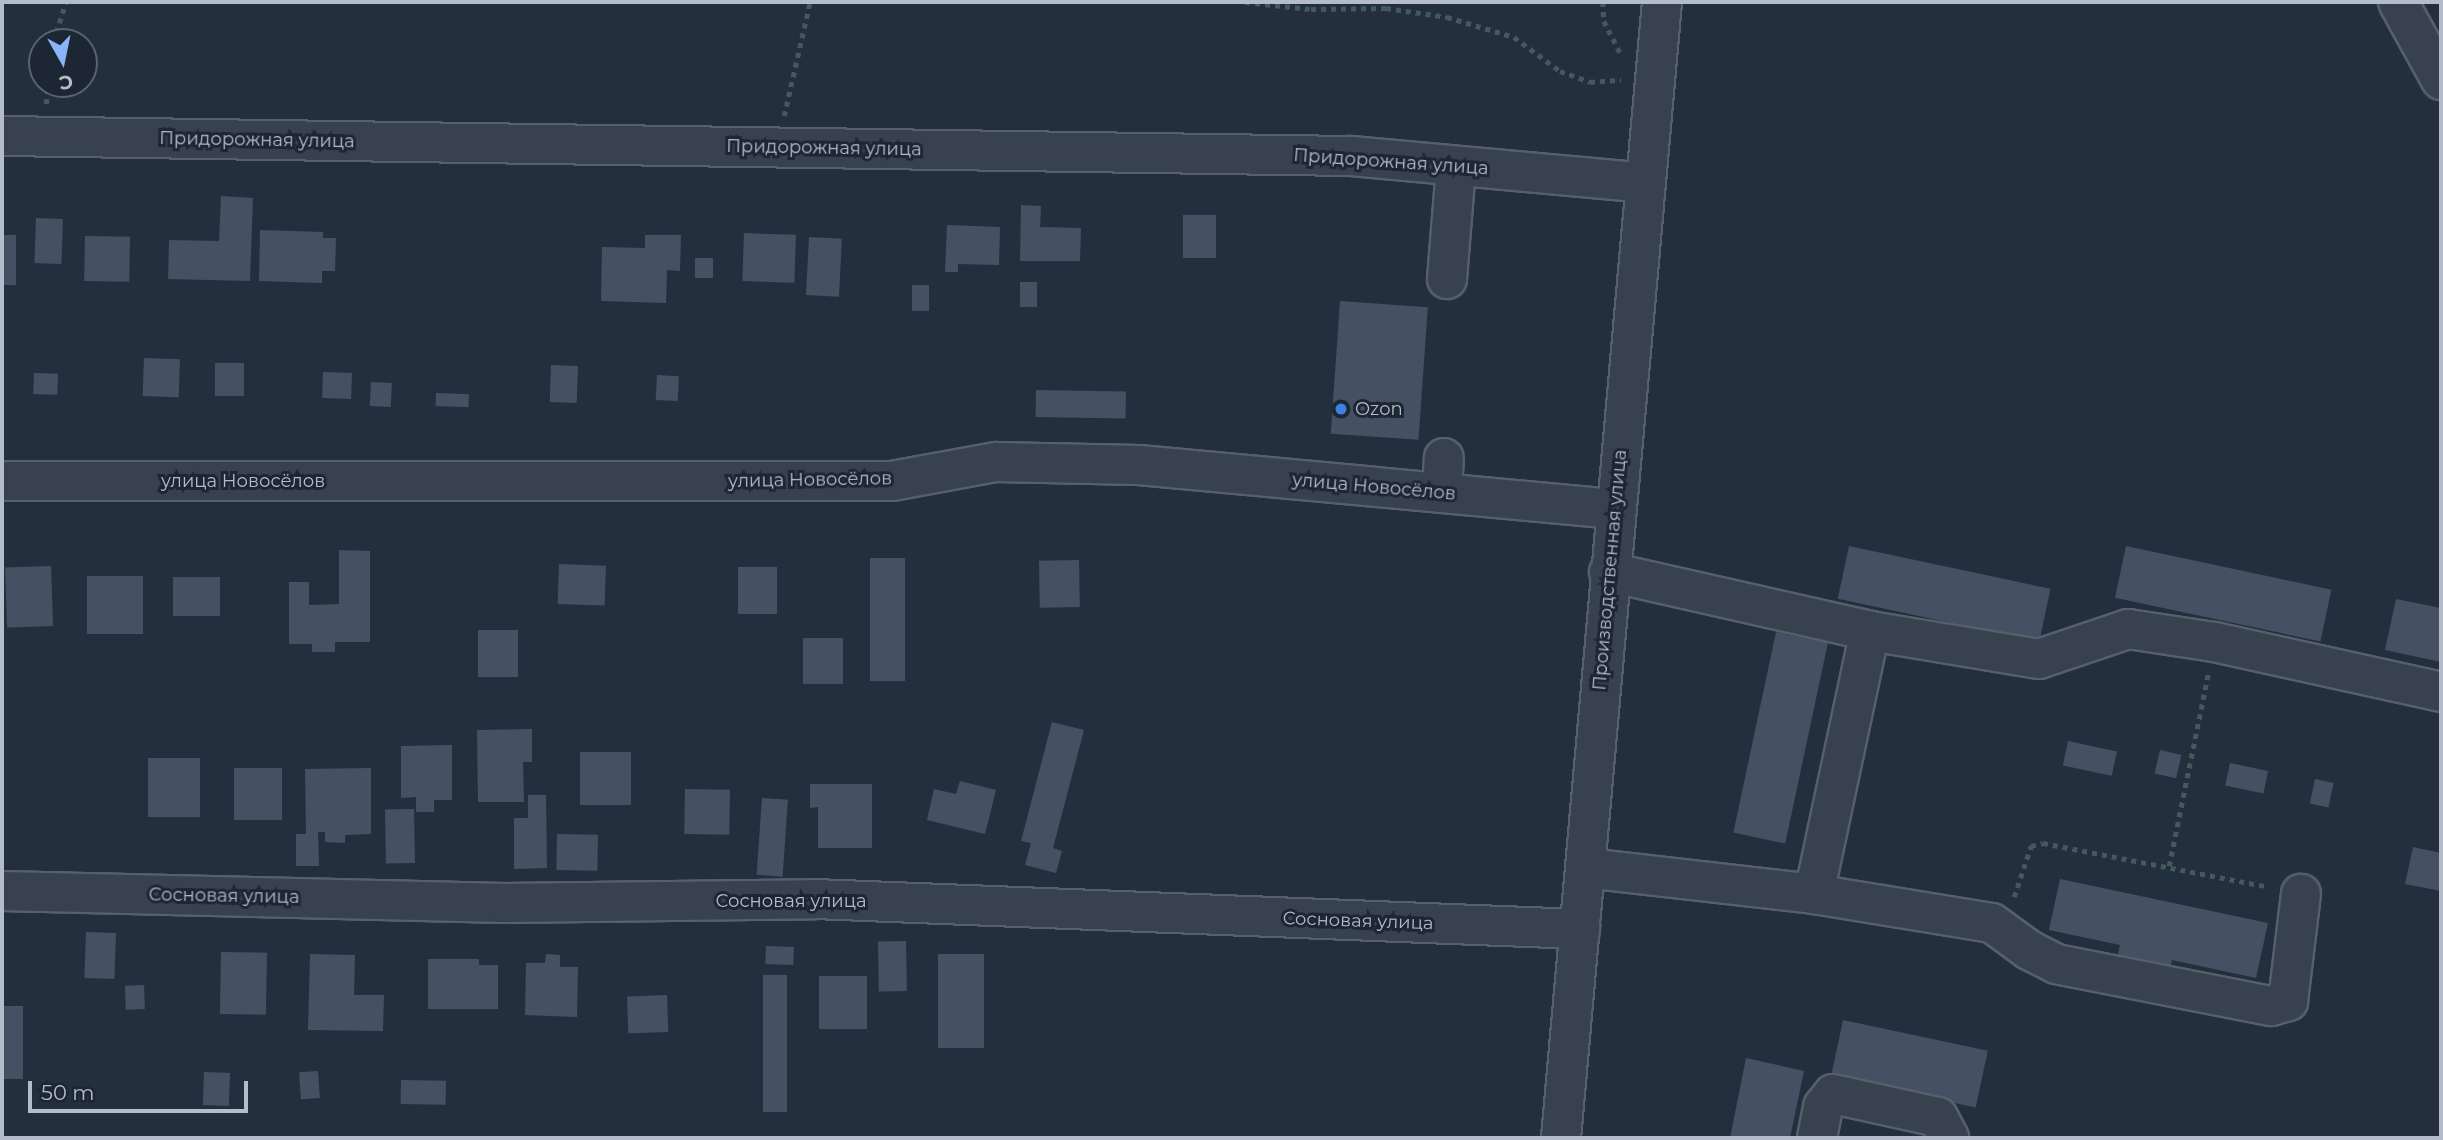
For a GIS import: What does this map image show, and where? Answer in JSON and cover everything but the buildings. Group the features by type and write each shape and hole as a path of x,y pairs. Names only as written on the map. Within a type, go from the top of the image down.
{"street":[{"name":"Производственная улица","path":"1561,1138 1587,868 1609,572 1662,2"},
{"path":"2398,2 2441,80"},
{"name":"Придорожная улица","path":"2,136 1351,156 1645,183"},
{"path":"1447,279 1456,166"},
{"name":"улица Новосёлов","path":"2,481 892,481 996,462 1443,475 1615,509"},
{"path":"1609,572 1870,631 2039,659 2128,629 2214,642 2441,692"},
{"path":"1814,894 1870,631"},
{"path":"1587,868 1814,894 1992,923 2029,950 2056,964 2271,1006 2288,1001 2301,894"},
{"name":"Сосновая улица","path":"2,891 506,903 815,899 1580,929"},
{"path":"1817,1138 1823,1107 1833,1094 1938,1117 1949,1138"}],"path":[{"path":"58,28 66,2"},
{"path":"777,148 810,2"},
{"path":"1245,2 1311,9 1386,8 1447,17 1514,37 1560,71 1590,82 1627,80"},
{"path":"2169,866 2214,642"},
{"path":"2002,931 2031,846 2043,843 2301,894"}],"place":[{"name":"Ozon","path":"1341,409"}]}
